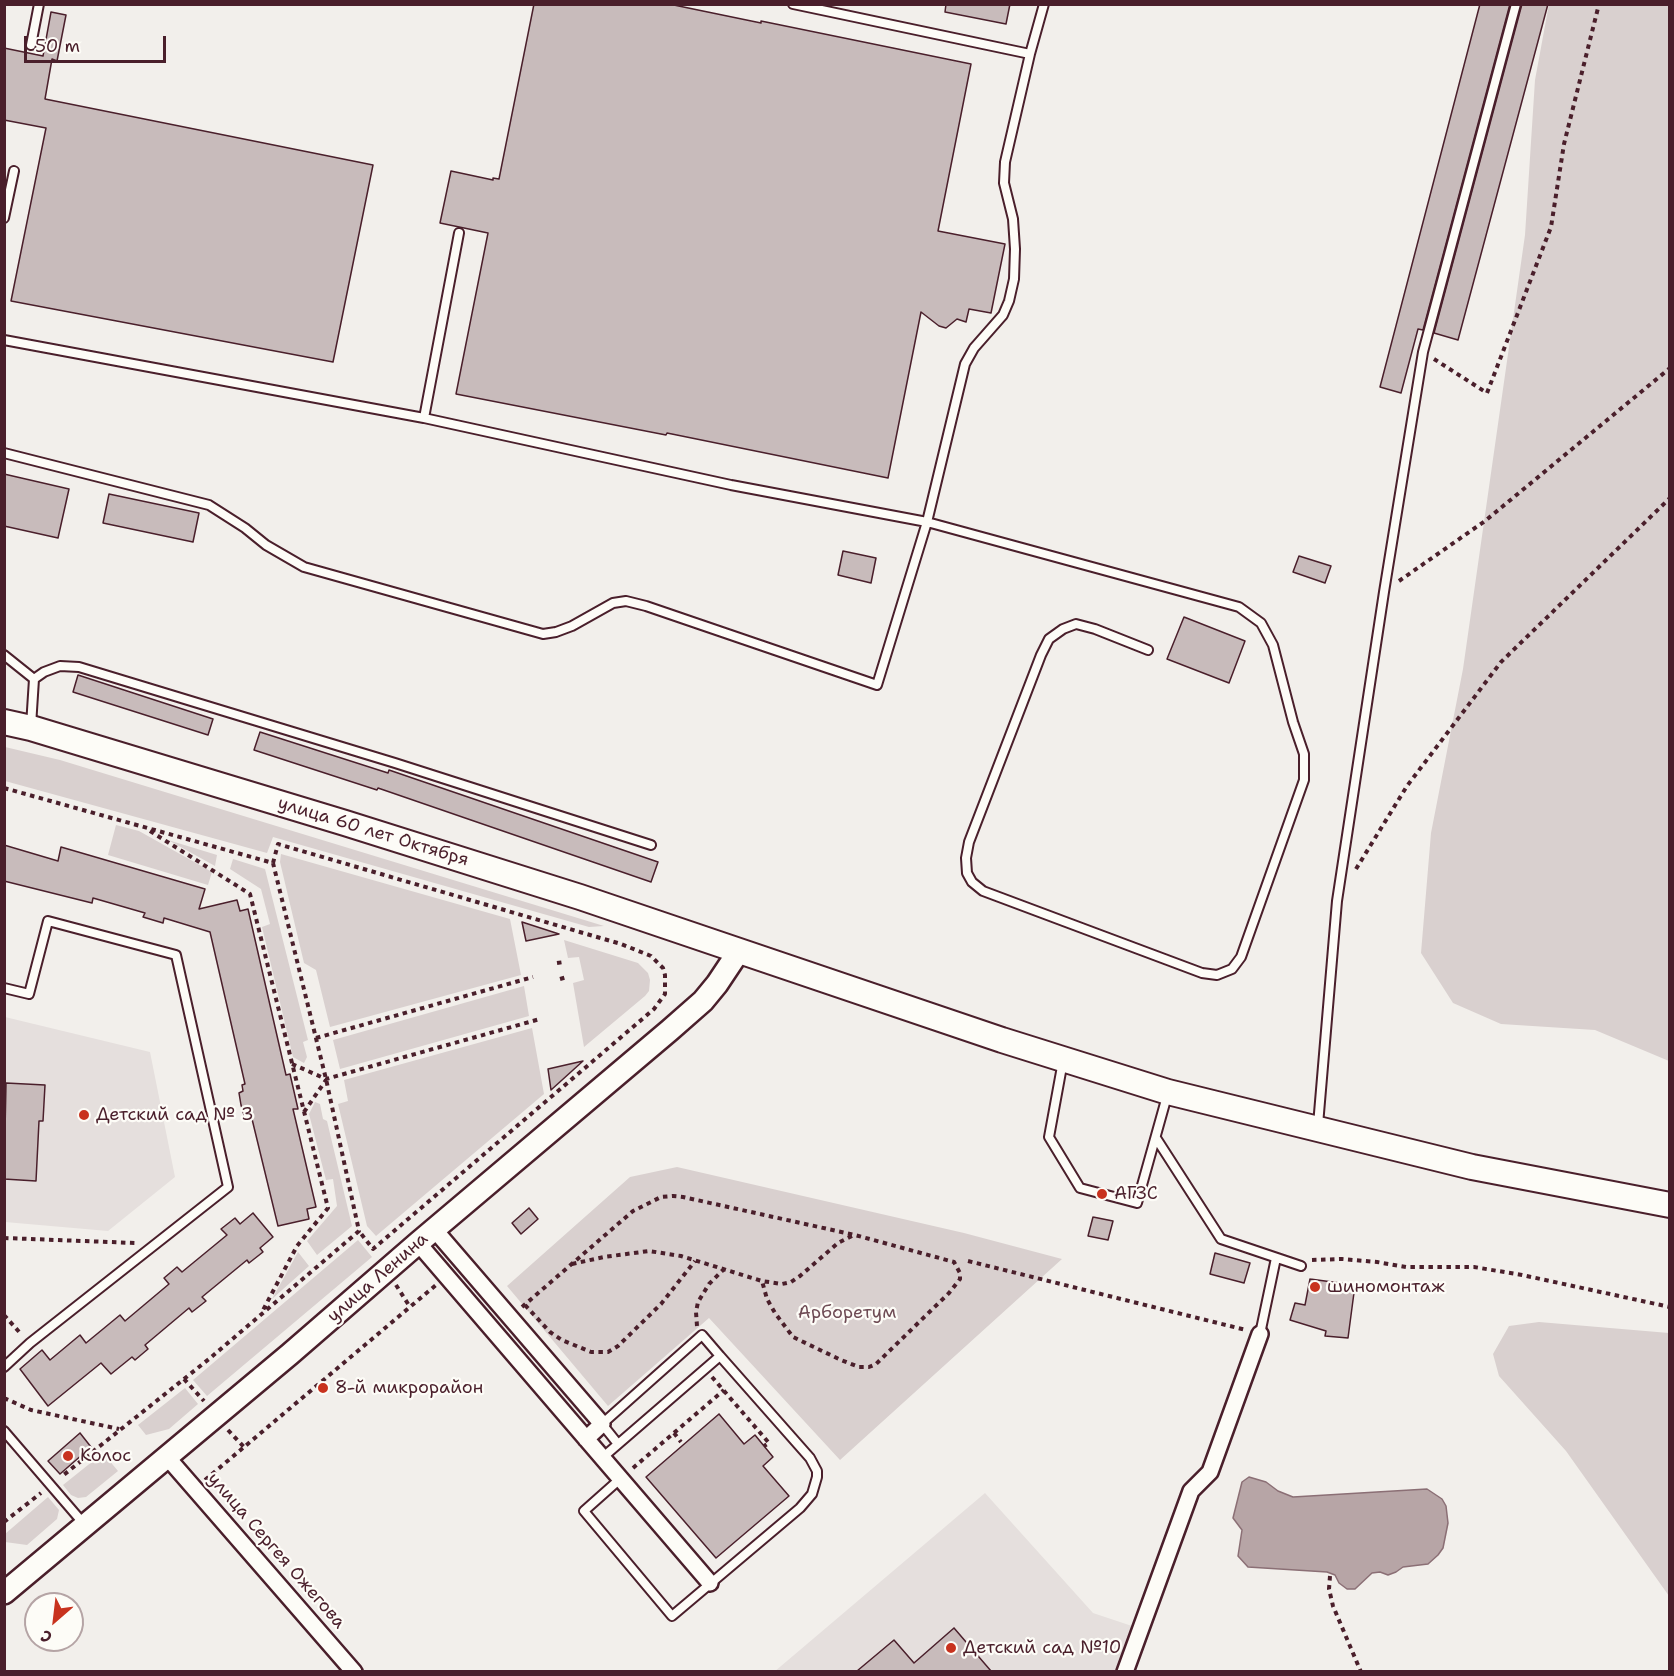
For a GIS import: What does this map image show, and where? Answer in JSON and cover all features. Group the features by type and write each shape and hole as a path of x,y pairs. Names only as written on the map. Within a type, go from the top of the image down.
{"main road":[{"name":"улица 60 лет Октября","path":"4,722 31,728 558,890 1063,1060 1168,1092 1472,1167 1670,1205"},
{"name":"улица Ленина","path":"4,1593 703,1001 738,951"}],"street":[{"path":"434,1229 602,1424 586,1439"},
{"path":"418,1243 602,1458 624,1473 710,1583"},
{"path":"1125,1671 1191,1491 1210,1472 1260,1334"},
{"name":"улица Сергея Ожегова","path":"167,1457 354,1671"}],"lane":[{"path":"31,45 39,4"},
{"path":"793,4 1030,54"},
{"path":"4,453 209,505 224,513 266,545 304,567 543,634 572,626 613,603 626,602 646,606 877,685 927,522 965,364 974,348 1003,315 1014,279 1015,249 1012,219 1004,183 1005,162 1044,4"},
{"path":"1317,1130 1337,901 1423,352 1516,4"},
{"path":"4,218 14,171"},
{"path":"424,418 459,233"},
{"path":"4,340 424,418 731,484 927,522 1239,607 1261,623 1273,645 1293,722 1304,754 1304,780 1241,957 1232,969 1217,975 1202,973 983,891 972,882 967,873 966,858 969,842 1049,639 1063,628 1076,624 1148,650"},
{"path":"4,655 34,679"},
{"path":"34,679 60,666 79,667 395,763 651,845"},
{"path":"31,728 34,679"},
{"path":"4,988 28,994 48,921 176,955 228,1187 4,1366"},
{"path":"1063,1060 1049,1137 1080,1188 1137,1203 1168,1092"},
{"path":"1156,1138 1221,1239 1300,1266"},
{"path":"1260,1334 1276,1258"},
{"path":"618,1444 602,1424 702,1335 810,1458 817,1477 812,1494 800,1508 672,1616 584,1511 624,1473"},
{"path":"602,1458 720,1356"},
{"path":"4,1431 8,1439 85,1525"}],"path":[{"path":"1423,352 1487,393 1551,227 1564,144 1599,4"},
{"path":"1384,592 1485,521 1670,368"},
{"path":"1354,872 1407,786 1501,662 1670,498"},
{"path":"4,788 273,863"},
{"path":"145,828 250,894 328,1208 297,1246 261,1315"},
{"path":"278,844 599,936 651,956 663,969 667,982 665,994 654,1009 373,1249 359,1231 316,1038 273,863 278,844"},
{"path":"557,963 564,962"},
{"path":"316,1038 532,977"},
{"path":"560,979 567,977"},
{"path":"292,1064 326,1079 540,1019"},
{"path":"304,1112 326,1079"},
{"path":"510,1318 633,1211 661,1197 683,1197 855,1235 954,1262 960,1272 960,1279 950,1293 876,1364 869,1367 859,1367 841,1360 793,1337 775,1313 762,1281"},
{"path":"4,1522 209,1359 359,1231"},
{"path":"571,1264 639,1251 665,1253 762,1281 782,1284 791,1282 800,1276 838,1243 855,1235"},
{"path":"4,1238 157,1244"},
{"path":"1300,1266 1311,1260 1342,1259 1406,1267 1474,1267 1670,1307"},
{"path":"968,1260 1260,1334"},
{"path":"525,1305 550,1332 562,1340 591,1352 608,1352 618,1346 661,1304 694,1261"},
{"path":"702,1335 695,1322 698,1302 704,1291 723,1270"},
{"path":"195,1489 410,1306"},
{"path":"4,1315 30,1343"},
{"path":"705,1369 769,1443 764,1446"},
{"path":"624,1473 630,1471 723,1390"},
{"path":"4,1398 31,1410 120,1429"},
{"path":"674,1433 681,1442"},
{"path":"1330,1576 1329,1589 1333,1606 1361,1671"}],"shaded area":[{"name":"Детский сад № 3","path":"5,1017 150,1052 175,1177 108,1231 5,1222"},
{"path":"1249,1477 1266,1482 1278,1491 1293,1497 1427,1489 1442,1499 1446,1506 1448,1523 1443,1548 1428,1564 1403,1567 1388,1575 1380,1572 1372,1573 1355,1589 1347,1589 1339,1583 1335,1575 1327,1572 1248,1567 1238,1556 1242,1530 1233,1518 1242,1482"},
{"path":"985,1493 1093,1613 1132,1626 1116,1671 774,1672"}],"green space":[{"path":"1549,4 1669,5 1669,1061 1595,1030 1501,1024 1453,1003 1421,953 1431,833 1463,669 1525,235 1535,80"},
{"path":"5,747 60,760 604,926 589,927 273,837 267,853 5,781"},
{"path":"116,825 139,831 212,872 208,885 108,855"},
{"path":"168,840 217,855 215,866"},
{"path":"281,854 510,919 521,975 330,1027 316,970 304,963 280,862"},
{"path":"233,859 265,869 308,1040 303,1042 307,1057 304,1063 293,1057 262,927 270,924 261,889 230,869"},
{"path":"564,940 638,963 648,973 650,980 649,991 645,996 584,1047 573,983 584,980 579,957 568,958"},
{"path":"524,986 529,1016 340,1069 333,1040"},
{"path":"532,1028 544,1094 376,1236 367,1226 338,1104 348,1101 344,1080"},
{"path":"315,1102 320,1104 323,1119 327,1121 352,1226 317,1255 307,1241 337,1206 333,1179 326,1180 309,1114"},
{"name":"Арборетум","path":"677,1167 964,1233 1062,1259 840,1460 709,1318 608,1406 507,1286 630,1177"},
{"path":"358,1240 372,1257 207,1396 193,1380"},
{"path":"298,1252 309,1266 272,1299"},
{"path":"1539,1322 1669,1333 1669,1596 1566,1451 1499,1376 1493,1354 1509,1326"},
{"path":"185,1388 198,1404 169,1429 146,1435 138,1425"},
{"path":"103,1453 118,1471 86,1497 78,1498 71,1495 63,1485"},
{"path":"48,1497 59,1510 57,1519 27,1545 5,1542 5,1534"}],"building":[{"path":"534,4 669,4 971,64 938,231 1005,244 991,313 969,309 966,322 957,319 946,328 939,326 921,312 888,478 667,433 666,435 456,394 488,233 440,223 451,171 493,180 493,178 499,179"},
{"path":"946,4 1010,4 1006,24 945,12"},
{"path":"1480,4 1510,4 1423,330 1418,329 1401,393 1380,387"},
{"path":"1522,4 1548,4 1458,340 1434,333"},
{"path":"51,12 66,15 57,61 52,59 45,99 373,165 333,362 11,301 46,128 4,120 4,48 43,56"},
{"path":"4,474 69,489 58,538 4,526"},
{"path":"109,494 199,513 193,542 103,523"},
{"path":"843,551 876,558 871,583 838,575"},
{"path":"1299,556 1331,566 1325,583 1293,572"},
{"path":"1184,617 1245,641 1229,683 1167,659"},
{"path":"78,675 213,719 208,735 73,692"},
{"path":"260,732 388,773 389,770 658,862 651,882 378,788 377,790 254,750"},
{"path":"4,845 58,861 61,847 205,889 199,909 237,900 240,911 248,909 286,1075 290,1074 298,1109 293,1109 316,1207 307,1209 309,1219 278,1226 252,1119 249,1119 248,1114 244,1115 241,1105 239,1093 243,1091 242,1085 245,1084 210,932 164,918 163,923 143,917 145,913 93,898 92,903 4,881"},
{"path":"522,922 559,934 526,941"},
{"path":"583,1061 551,1090 548,1069"},
{"path":"6,1083 45,1085 43,1121 39,1121 36,1181 4,1179"},
{"path":"529,1208 538,1219 521,1234 512,1223"},
{"path":"253,1213 273,1237 260,1248 263,1252 249,1263 247,1260 202,1297 206,1301 192,1312 189,1308 145,1345 148,1349 135,1360 132,1357 111,1374 101,1363 48,1406 20,1369 42,1350 50,1360 80,1335 86,1343 120,1315 125,1321 169,1284 164,1278 177,1267 182,1272 227,1235 221,1229 235,1218 240,1224"},
{"path":"1093,1217 1113,1221 1108,1240 1088,1236"},
{"path":"1215,1253 1250,1263 1244,1283 1210,1274"},
{"path":"1310,1279 1355,1285 1348,1338 1325,1336 1326,1331 1290,1320 1295,1303 1305,1305"},
{"path":"719,1414 744,1444 755,1435 773,1457 763,1466 789,1496 716,1558 646,1477"},
{"path":"80,1433 91,1447 60,1474 48,1461"},
{"name":"Детский сад №10","path":"954,1628 991,1671 857,1671 894,1640 914,1663"}],"place":[{"name":"Детский сад № 3","path":"84,1115"},
{"name":"АГЗС","path":"1102,1194"},
{"name":"шиномонтаж","path":"1315,1287"},
{"name":"8-й микрорайон","path":"323,1388"},
{"name":"Колос","path":"68,1456"},
{"name":"Детский сад №10","path":"951,1648"}]}
